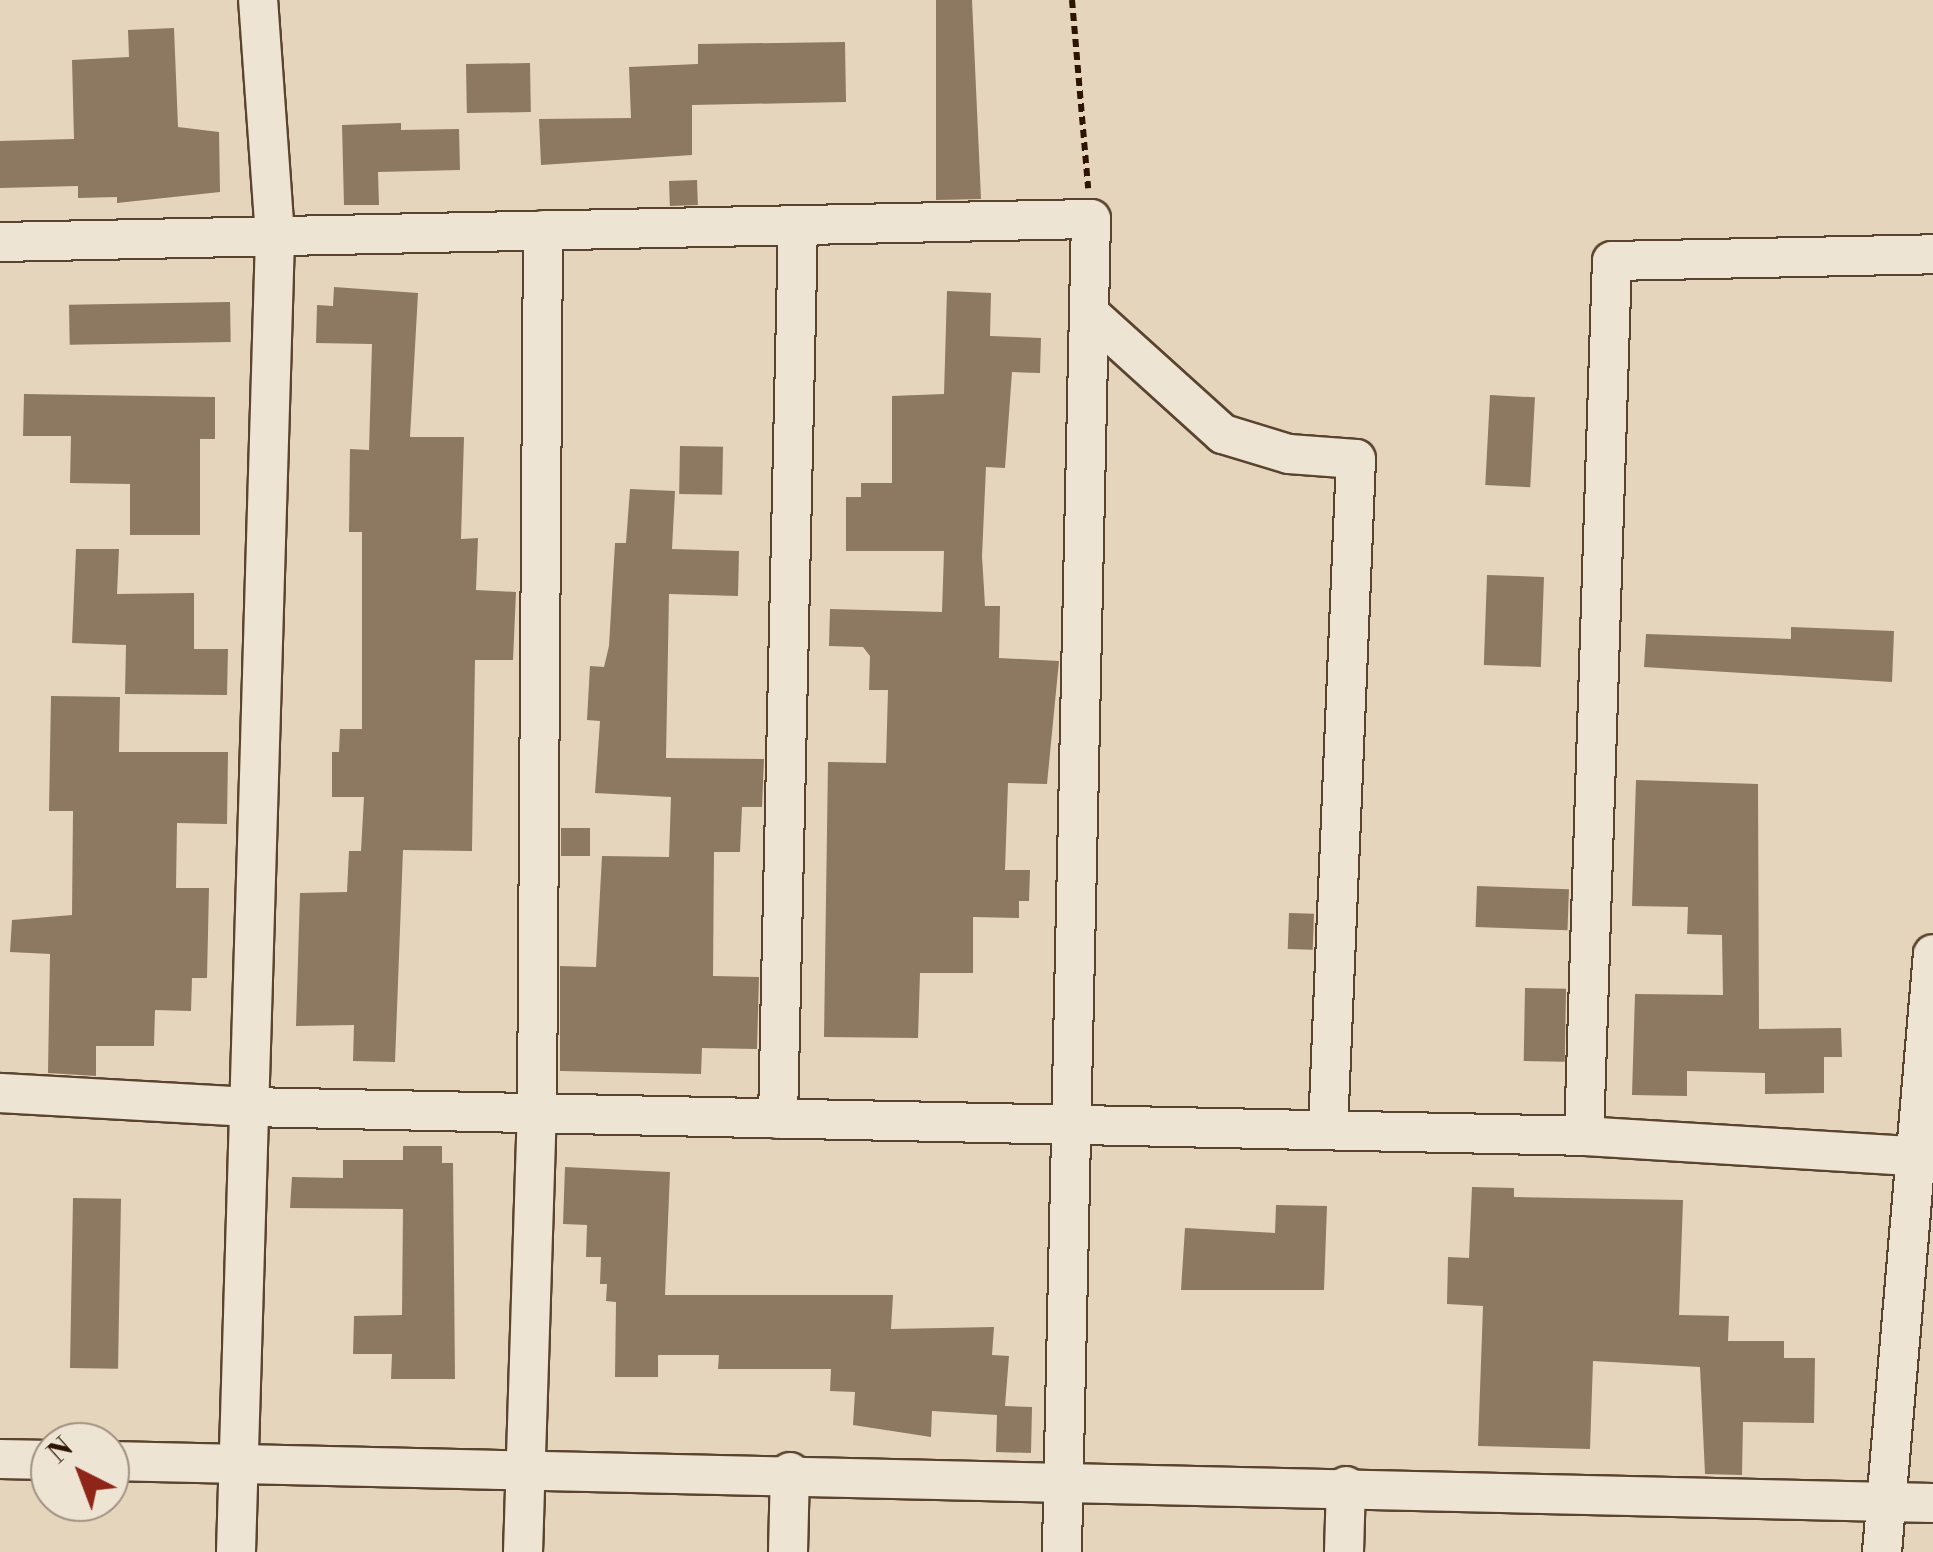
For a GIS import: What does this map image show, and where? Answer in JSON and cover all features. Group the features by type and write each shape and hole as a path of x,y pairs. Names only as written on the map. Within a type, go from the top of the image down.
{"street":[{"path":"236,1552 275,236 258,0"},
{"path":"0,242 1090,219 1075,1122 1062,1552"},
{"path":"778,1119 798,225"},
{"path":"523,1552 537,1110 543,230"},
{"path":"1584,1136 1612,261 1933,254"},
{"path":"1089,313 1223,434 1289,454 1356,458 1328,1129"},
{"path":"1882,1552 1933,954"},
{"path":"0,1093 249,1107 537,1110 778,1119 1075,1122 1584,1136 1915,1156"},
{"path":"0,1459 30,1460"},
{"path":"130,1461 527,1465 1933,1503"},
{"path":"788,1552 790,1472"},
{"path":"1344,1552 1346,1486"}],"path":[{"path":"1072,0 1090,219"}],"building":[{"path":"936,0 972,0 981,199 936,200"},
{"path":"174,28 178,127 219,132 220,192 117,203 117,197 78,198 78,186 0,188 0,141 74,139 72,60 129,57 128,30"},
{"path":"845,42 846,102 692,105 692,155 541,165 539,119 631,118 629,67 698,64 698,44"},
{"path":"530,63 531,112 467,113 466,64"},
{"path":"401,123 401,130 459,129 460,170 378,172 379,205 344,205 342,125"},
{"path":"697,180 698,205 670,206 669,181"},
{"path":"334,287 418,293 410,437 464,437 461,539 478,538 476,590 516,592 513,660 475,660 472,851 403,850 395,1062 353,1061 354,1025 296,1026 300,893 347,892 349,851 361,851 364,797 332,797 332,752 339,752 340,729 362,729 362,532 349,532 350,449 369,450 372,344 316,343 317,305 333,306"},
{"path":"947,291 991,293 990,336 1041,338 1040,373 1012,372 1005,468 986,467 982,556 985,606 1000,606 999,658 1059,661 1047,784 1008,783 1005,870 1030,870 1029,901 1019,901 1019,918 973,917 973,973 920,973 918,1038 824,1037 828,762 886,763 888,690 869,690 870,656 863,647 829,646 830,609 942,612 944,551 846,551 846,497 861,497 861,483 892,483 892,396 944,394"},
{"path":"230,302 231,342 70,345 69,305"},
{"path":"24,394 215,397 215,439 200,439 200,535 130,535 130,484 70,483 71,436 23,436"},
{"path":"1490,395 1535,397 1530,487 1485,485"},
{"path":"680,446 723,447 722,495 679,494"},
{"path":"630,489 675,491 672,549 739,551 738,596 669,594 666,758 764,759 762,807 742,807 740,852 714,852 713,976 759,977 757,1049 702,1048 701,1074 560,1071 560,966 596,967 602,856 669,857 671,797 595,793 600,721 587,720 590,666 604,667 609,646 615,543 626,543"},
{"path":"76,549 119,549 117,594 194,593 194,649 228,649 227,695 125,694 126,645 72,643"},
{"path":"1487,575 1544,577 1541,667 1484,665"},
{"path":"1791,627 1894,631 1892,682 1644,667 1646,634 1791,639"},
{"path":"51,696 120,697 119,752 228,752 227,824 177,823 176,888 209,888 207,978 192,978 191,1011 155,1010 154,1046 96,1046 96,1076 48,1073 50,954 10,952 12,920 72,915 73,811 49,811"},
{"path":"1636,780 1758,784 1759,1029 1841,1028 1842,1057 1824,1057 1824,1093 1765,1094 1765,1073 1687,1071 1687,1096 1632,1095 1635,994 1723,995 1722,935 1687,934 1688,907 1632,906"},
{"path":"561,828 590,828 590,856 561,856"},
{"path":"1477,886 1569,889 1568,930 1476,927"},
{"path":"1289,913 1314,914 1313,950 1288,949"},
{"path":"1525,988 1566,989 1565,1062 1524,1061"},
{"path":"403,1146 442,1146 442,1163 453,1163 455,1379 391,1379 392,1354 353,1354 354,1316 402,1315 403,1209 290,1208 292,1177 343,1178 343,1160 403,1160"},
{"path":"565,1167 670,1172 665,1295 893,1295 891,1329 994,1327 992,1355 1009,1356 1005,1406 1032,1407 1031,1453 996,1452 997,1415 932,1411 931,1437 853,1425 855,1392 830,1391 831,1369 718,1369 719,1355 658,1355 658,1377 615,1377 616,1302 606,1301 607,1284 600,1284 601,1257 586,1257 587,1225 563,1224"},
{"path":"1472,1187 1514,1188 1514,1197 1683,1200 1679,1315 1729,1316 1728,1341 1784,1341 1784,1358 1815,1358 1814,1423 1743,1422 1742,1475 1705,1474 1700,1367 1593,1361 1590,1449 1478,1446 1483,1306 1447,1304 1448,1257 1469,1258"},
{"path":"73,1198 121,1199 118,1369 70,1368"},
{"path":"1276,1205 1327,1206 1324,1290 1181,1290 1185,1228 1275,1233"}]}
